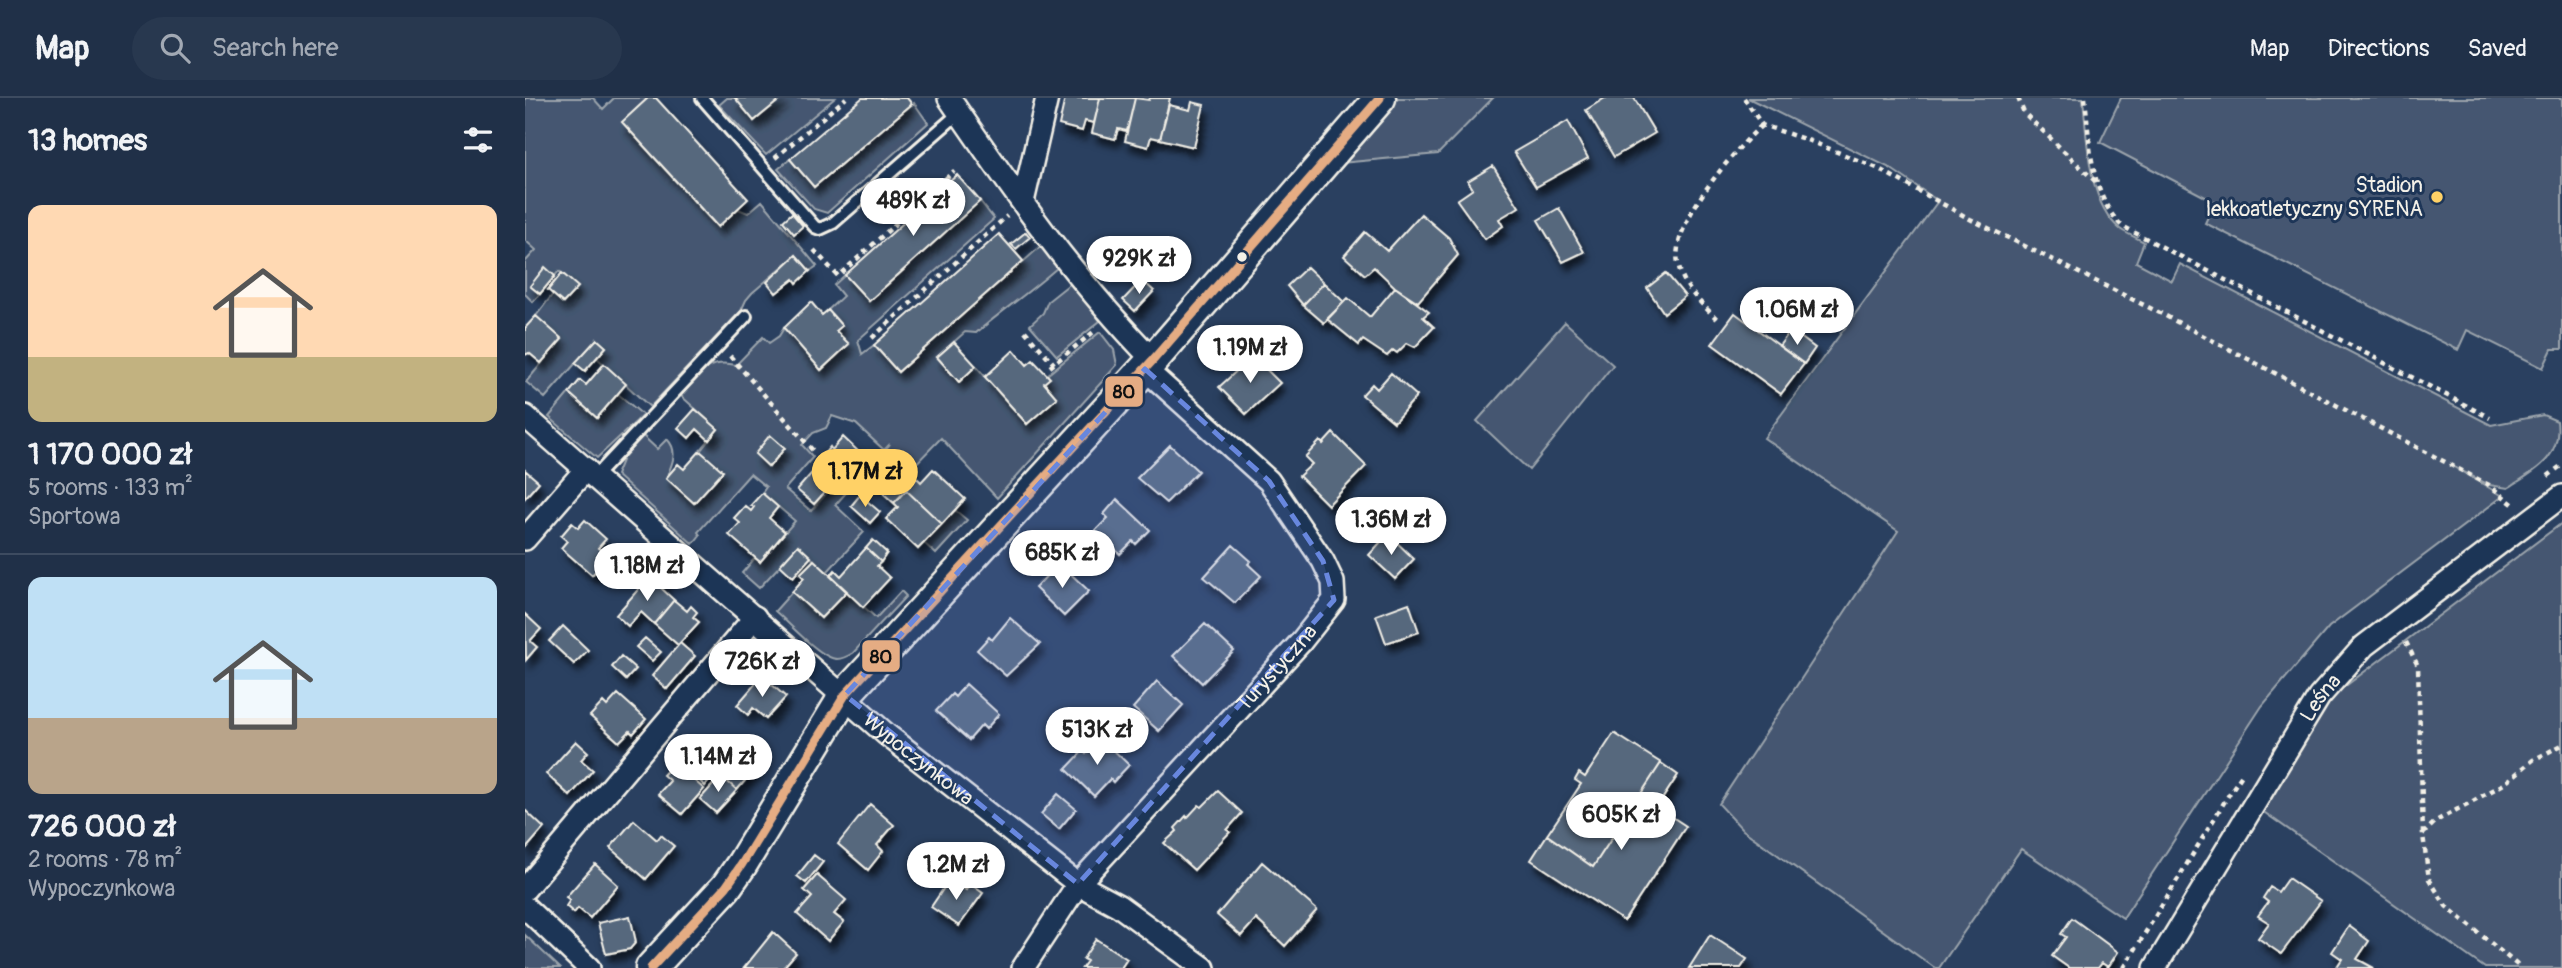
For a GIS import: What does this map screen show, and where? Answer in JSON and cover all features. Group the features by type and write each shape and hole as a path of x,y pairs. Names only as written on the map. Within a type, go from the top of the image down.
{"street":[{"path":"1023,202 1047,98"},
{"path":"651,968 726,887 743,864 845,695 1149,364 1380,98"},
{"path":"954,106 1023,202 1149,364"},
{"name":"Turystyczna","path":"1023,968 1078,884 1300,643 1334,600 1332,582 1323,561 1269,481 1149,364"},
{"name":"Wypoczynkowa","path":"525,416 845,695 886,734 1078,884 1119,906 1204,968"},
{"path":"525,539 590,473"},
{"name":"Leśna","path":"2155,968 2319,697 2364,646 2562,496"},
{"path":"525,889 755,617"},
{"path":"525,907 589,968"}],"lane":[{"path":"702,98 815,227 824,228 954,106"},
{"path":"590,473 746,316"}],"path":[{"path":"764,168 846,98"},
{"path":"1744,98 1762,125 1877,168 1970,219 2160,313 2489,485 2512,503 2527,522"},
{"path":"2018,98 2024,113 2097,183"},
{"path":"2085,98 2097,183 2109,210 2122,226 2490,418"},
{"path":"1717,319 1689,292 1677,261 1683,228 1710,184 1744,142 1762,125"},
{"path":"814,250 838,276 954,171"},
{"path":"872,338 1023,202"},
{"path":"1025,331 1052,366 1112,316"},
{"path":"719,343 815,453"},
{"path":"2397,621 2418,666 2423,835 2429,880 2446,906 2521,968"},
{"path":"2423,835 2436,821 2504,784 2533,760 2562,745"}],"highlighted area":[{"path":"1145,369 1269,481 1323,561 1334,600 1078,884 845,695"}],"shaded area":[{"path":"525,98 593,98 603,109 614,98 648,98 622,122 717,227 738,209 748,213 762,201 817,266 810,271 796,255 752,293 741,311 650,407 597,358 606,347 597,339 545,398 526,382 562,339 536,316 553,294 563,303 577,287 559,271 533,302 525,294 525,262 536,250 525,240"},
{"path":"727,98 835,98 766,155 719,105"},
{"path":"1397,98 1493,98 1438,154 1340,163"},
{"path":"1748,98 2083,98 2095,186 2109,217 2120,229 2144,242 2136,262 2172,281 2180,264 2491,425 2543,415 2557,421 2555,445 2551,454 2536,469 2508,488 2489,485 2452,466 2503,496 2329,627 2262,706 2123,918 2021,849 1939,968 1935,968 1743,830 1719,804 1898,531 1764,438 1938,201 1890,168"},
{"path":"2121,98 2562,98 2562,349 2552,349 2543,368 2467,330 2458,350 2205,223 2215,202 2100,142"},
{"path":"914,103 928,123 827,213 814,209 778,169 790,159 814,187"},
{"path":"980,201 994,219 858,340 862,354 874,345 898,372 1041,246 1058,267 976,333 965,332 937,357 959,382 976,366 1027,424 1056,398 1044,383 1049,378 1047,375 1100,332 1114,350 1117,365 997,498 941,438 906,474 882,454 890,444 884,450 856,424 832,416 826,428 813,433 802,445 813,457 785,489 811,511 853,464 864,473 835,505 864,532 827,572 798,546 759,588 742,573 755,558 760,561 795,521 762,493 766,487 750,474 698,532 700,535 693,544 616,475 623,458 642,435 657,449 667,439 674,453 666,478 694,502 722,471 700,451 718,429 680,395 698,375 717,364 736,365 763,337 769,343 779,336 784,328 822,370 848,345 836,331 828,310 843,296 834,285 845,275 869,301"},
{"path":"1072,282 1100,321 1057,356 1030,325 1043,313 1048,301"},
{"path":"1565,322 1613,365 1529,470 1477,421"},
{"path":"569,393 597,418 618,394 643,415 597,458 549,417"},
{"path":"955,510 967,520 936,554 924,543"},
{"path":"2562,523 2562,968 2485,968 2258,808 2323,703"},
{"path":"847,591 876,618 901,591 906,596 853,653 841,658 822,653 775,611 792,592 821,618"},
{"path":"525,935 560,968 525,968"}],"building":[{"path":"648,98 656,98 748,199 718,227 622,122"},
{"path":"735,98 782,98 754,121"},
{"path":"862,98 907,98 912,104 814,187 790,159"},
{"path":"1065,98 1100,98 1094,123 1085,121 1082,131 1059,125"},
{"path":"1100,98 1135,98 1127,131 1118,129 1115,139 1092,133"},
{"path":"1135,98 1170,98 1160,139 1151,137 1148,147 1125,141"},
{"path":"1605,98 1634,98 1655,133 1614,157 1586,110"},
{"path":"1192,102 1204,105 1194,147 1160,139 1169,105 1190,110"},
{"path":"1568,121 1588,158 1536,187 1514,152"},
{"path":"1493,166 1519,207 1499,219 1503,226 1485,239 1457,200 1473,189 1468,181"},
{"path":"957,175 980,201 869,301 845,275"},
{"path":"1559,208 1584,252 1563,262 1538,220"},
{"path":"792,213 803,226 794,234 783,221"},
{"path":"1421,214 1449,238 1458,255 1418,302 1395,287 1374,267 1365,275 1344,256 1365,232 1387,251"},
{"path":"1026,232 1030,237 1016,249 1011,244"},
{"path":"999,234 1023,261 898,372 874,345"},
{"path":"1170,244 1181,259 1166,270 1155,255"},
{"path":"796,255 810,271 797,283 794,279 776,293 767,282"},
{"path":"545,267 555,276 540,294 530,286"},
{"path":"1307,267 1324,283 1303,305 1287,286"},
{"path":"562,273 578,287 563,303 548,290"},
{"path":"1666,273 1685,296 1664,313 1647,288"},
{"path":"1142,280 1154,291 1135,311 1123,300"},
{"path":"1324,283 1344,302 1324,323 1303,305"},
{"path":"1395,287 1429,312 1423,317 1434,327 1415,347 1407,343 1397,353 1393,350 1387,356 1363,340 1359,345 1327,319 1348,298 1370,317"},
{"path":"811,302 822,315 828,310 842,326 836,331 849,344 821,370 784,328"},
{"path":"1735,313 1804,364 1781,394 1712,344"},
{"path":"536,316 562,339 541,363 529,353 525,355 525,328"},
{"path":"1791,330 1815,348 1804,364 1779,346"},
{"path":"597,339 606,347 585,371 575,363"},
{"path":"954,342 976,366 959,382 937,357"},
{"path":"1014,350 1027,365 1033,360 1050,378 1044,383 1057,398 1027,424 985,377"},
{"path":"1253,356 1280,383 1246,414 1219,387"},
{"path":"604,364 626,384 597,418 569,393 580,380 586,385"},
{"path":"1391,373 1417,396 1394,422 1362,395 1372,384 1377,389"},
{"path":"695,409 718,429 709,440 697,429 689,438 678,428"},
{"path":"1333,433 1366,466 1328,505 1299,476 1312,464 1305,457 1320,441 1323,444"},
{"path":"770,435 785,448 769,467 755,454"},
{"path":"843,437 860,453 814,504 797,490 818,466 815,464"},
{"path":"1170,445 1198,471 1166,503 1137,478"},
{"path":"700,451 723,471 694,503 666,478 678,464 684,469"},
{"path":"883,454 906,474 898,483 875,462"},
{"path":"875,462 906,490 894,503 884,494 887,489 879,482 876,484 864,473"},
{"path":"933,469 965,499 942,524 906,490 917,478 921,482"},
{"path":"525,470 539,482 525,498"},
{"path":"906,490 942,524 918,549 886,519 898,507 894,503"},
{"path":"762,493 778,507 769,518 785,532 760,562 729,535 740,523 734,518 745,506 751,511 754,507 751,505"},
{"path":"860,495 880,512 870,523 851,506"},
{"path":"1117,499 1150,530 1136,544 1133,541 1120,554 1095,531 1108,518 1104,514"},
{"path":"585,520 606,539 598,548 609,557 592,575 561,548 567,541 561,536 572,523 578,528"},
{"path":"1388,534 1414,559 1395,579 1369,555"},
{"path":"873,540 887,553 881,562 866,548"},
{"path":"798,545 811,557 793,577 780,565"},
{"path":"1233,545 1251,561 1248,564 1261,576 1235,603 1204,577"},
{"path":"866,548 881,562 877,566 890,578 863,607 830,576 835,570 841,576"},
{"path":"814,560 847,591 821,618 792,592 804,578 800,574"},
{"path":"1059,563 1089,591 1064,616 1035,588"},
{"path":"649,577 655,583 661,577 666,582 661,588 674,600 654,624 641,612 628,626 616,615"},
{"path":"674,600 687,611 691,606 697,612 693,617 699,622 678,645 654,624"},
{"path":"1409,603 1419,632 1386,643 1376,615"},
{"path":"525,614 541,629 530,641 537,647 526,660"},
{"path":"1010,618 1040,644 1006,676 977,650 989,637 992,640"},
{"path":"1205,624 1234,651 1202,683 1173,656"},
{"path":"563,626 588,650 574,664 549,641"},
{"path":"645,638 661,652 652,661 636,647"},
{"path":"680,643 695,656 667,689 652,676"},
{"path":"621,656 636,669 626,680 612,667"},
{"path":"762,676 786,697 766,719 753,708 748,715 737,705"},
{"path":"1157,681 1183,705 1159,731 1133,708"},
{"path":"966,684 999,714 986,729 982,725 969,740 936,711 952,694 955,697"},
{"path":"618,694 646,719 633,734 630,731 619,742 590,716 603,702 607,706"},
{"path":"1614,733 1661,763 1593,867 1547,835 1581,784 1575,780 1579,773 1585,777"},
{"path":"1101,738 1129,765 1113,782 1110,779 1094,796 1066,769 1083,751 1086,754"},
{"path":"576,741 588,752 581,760 593,770 570,796 546,774"},
{"path":"736,752 755,769 737,790 721,776"},
{"path":"706,761 718,771 705,786 694,775"},
{"path":"674,763 704,789 682,814 658,794 670,781 663,775"},
{"path":"1661,763 1678,775 1657,807 1686,826 1624,921 1531,860 1547,835 1593,867"},
{"path":"721,776 737,790 716,813 700,799"},
{"path":"1218,791 1242,813 1227,830 1230,832 1194,870 1164,843 1177,831 1175,828 1186,816 1187,818 1199,805 1202,807"},
{"path":"1058,794 1076,809 1059,829 1041,814"},
{"path":"870,804 894,825 877,845 883,851 868,870 838,844"},
{"path":"525,810 544,828 525,850"},
{"path":"634,820 657,840 661,835 674,846 646,879 610,848"},
{"path":"814,855 823,862 806,883 797,876"},
{"path":"1262,862 1317,910 1285,946 1256,919 1241,936 1217,915"},
{"path":"595,864 618,885 590,918 578,908 574,913 566,906 570,900 566,897"},
{"path":"817,875 846,900 834,914 844,922 828,941 797,914 812,897 804,890"},
{"path":"2288,878 2321,901 2281,954 2258,938 2269,923 2258,916 2268,902 2263,898 2270,887 2278,892"},
{"path":"950,879 966,890 970,884 983,893 959,926 931,907"},
{"path":"630,916 636,942 630,949 606,954 598,923"},
{"path":"2072,918 2118,952 2108,967 2102,963 2098,968 2069,968 2052,956 2066,937 2061,934"},
{"path":"2349,926 2369,941 2357,959 2374,968 2336,968 2342,959 2332,952"},
{"path":"773,932 796,953 783,968 744,968"},
{"path":"1710,935 1747,959 1741,968 1689,968"},
{"path":"1096,939 1127,959 1121,968 1082,968 1087,961 1083,959"}],"transit line":[{"name":"80","path":"651,968 726,887 845,695 1153,360 1380,98"}],"place":[{"name":"Stadion lekkoatletyczny SYRENA","path":"2437,197"}]}
